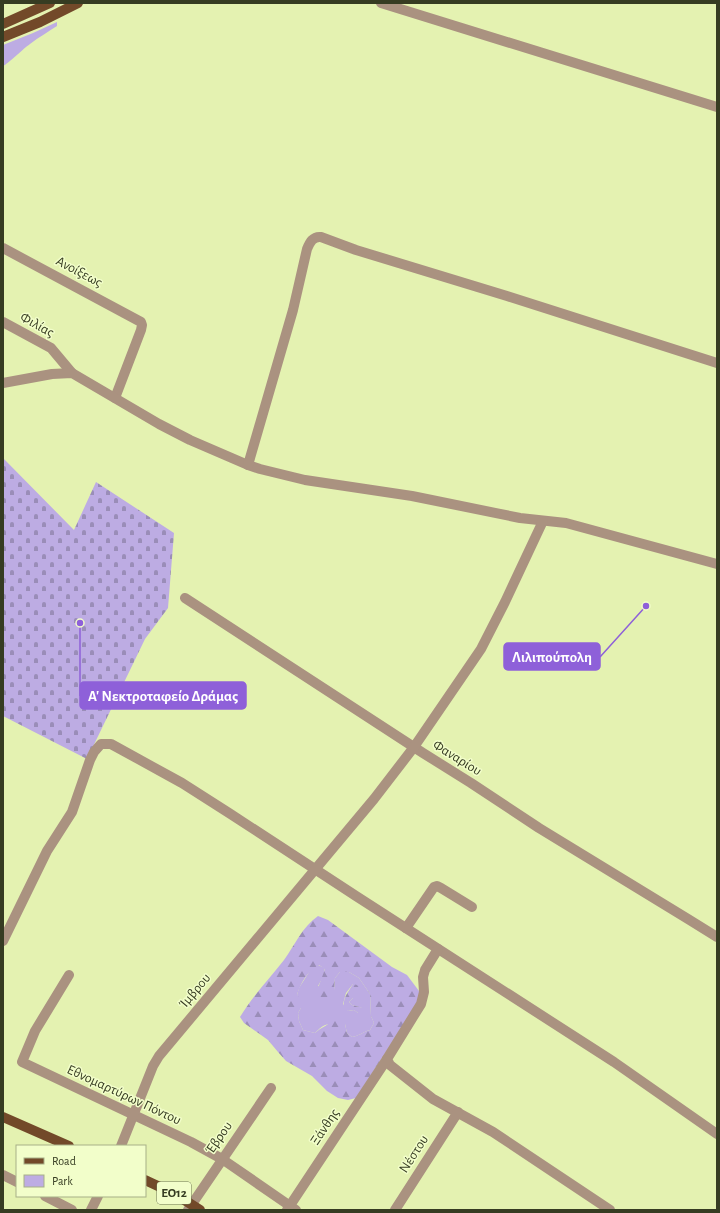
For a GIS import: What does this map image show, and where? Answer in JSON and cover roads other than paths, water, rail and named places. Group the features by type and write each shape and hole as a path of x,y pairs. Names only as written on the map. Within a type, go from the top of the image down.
{"main road":[{"path":"3,24 50,3"},
{"path":"3,37 40,22 78,3"},
{"path":"3,1117 67,1145"},
{"name":"ΕΟ12","path":"146,1180 175,1194 190,1207 200,1210"}],"street":[{"path":"380,3 717,107"},
{"path":"248,466 293,310 307,249 312,240 317,237 325,238 363,252 717,363"},
{"name":"Ανοίξεως","path":"3,248 141,322 141,330 115,398"},
{"name":"Φιλίας","path":"3,322 48,345 72,373"},
{"path":"3,383 52,374 72,373 165,427 248,466 305,480 412,496 500,515 566,523 717,564"},
{"name":"Ίμβρου","path":"121,1145 153,1066 159,1056 374,799 414,747 481,649 519,574 543,521"},
{"name":"Φαναρίου","path":"185,598 570,848 717,937"},
{"path":"3,941 47,851 72,812 94,752 101,744 112,744 182,783 614,1062 717,1134"},
{"path":"406,928 434,887 437,886 472,907"},
{"name":"Ξάνθης","path":"291,1209 421,1004 424,992 423,977 425,970 438,949"},
{"name":"Εθνομαρτύρων Πόντου","path":"69,975 35,1031 22,1062 184,1138 222,1159 291,1209"},
{"path":"387,1059 393,1067 433,1099 513,1145 610,1210"},
{"name":"Έβρου","path":"190,1207 271,1088"},
{"name":"Νέστου","path":"394,1210 458,1112"},
{"path":"3,1175 16,1182"},
{"path":"47,1197 72,1210"},
{"path":"91,1210 98,1197"}],"place":[{"name":"Λιλιπούπολη","path":"646,606"},
{"name":"Α' Νεκτροταφείο Δράμας","path":"80,623"}]}
